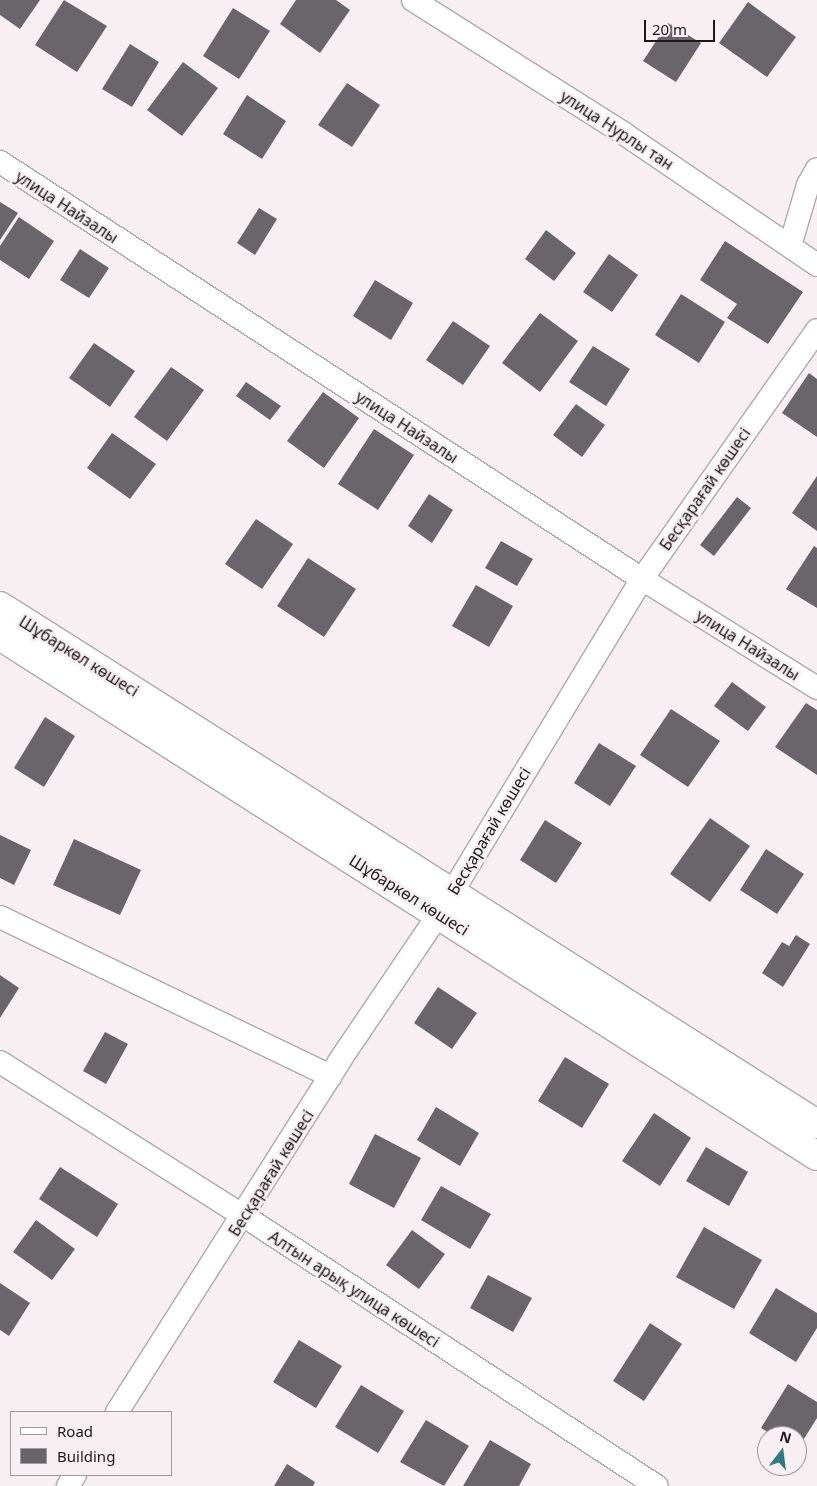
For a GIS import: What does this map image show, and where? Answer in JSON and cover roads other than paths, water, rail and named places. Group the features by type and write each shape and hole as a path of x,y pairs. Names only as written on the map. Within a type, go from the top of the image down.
{"street":[{"name":"улица Нурлы тан","path":"413,0 623,133 817,265"},
{"name":"улица Найзалы","path":"0,162 642,579 817,688"},
{"path":"790,246 808,185 817,169"},
{"name":"Бесқарағай көшесі","path":"118,1411 244,1216 331,1076 446,903 642,579 817,330"},
{"name":"Шұбаркөл көшесі","path":"0,606 446,903 817,1156"},
{"name":"Шұбаркөл көшесі","path":"0,636 817,1124"},
{"path":"0,917 331,1076"},
{"name":"Алтын арық улица көшесі","path":"0,1062 244,1216 656,1486"}]}
